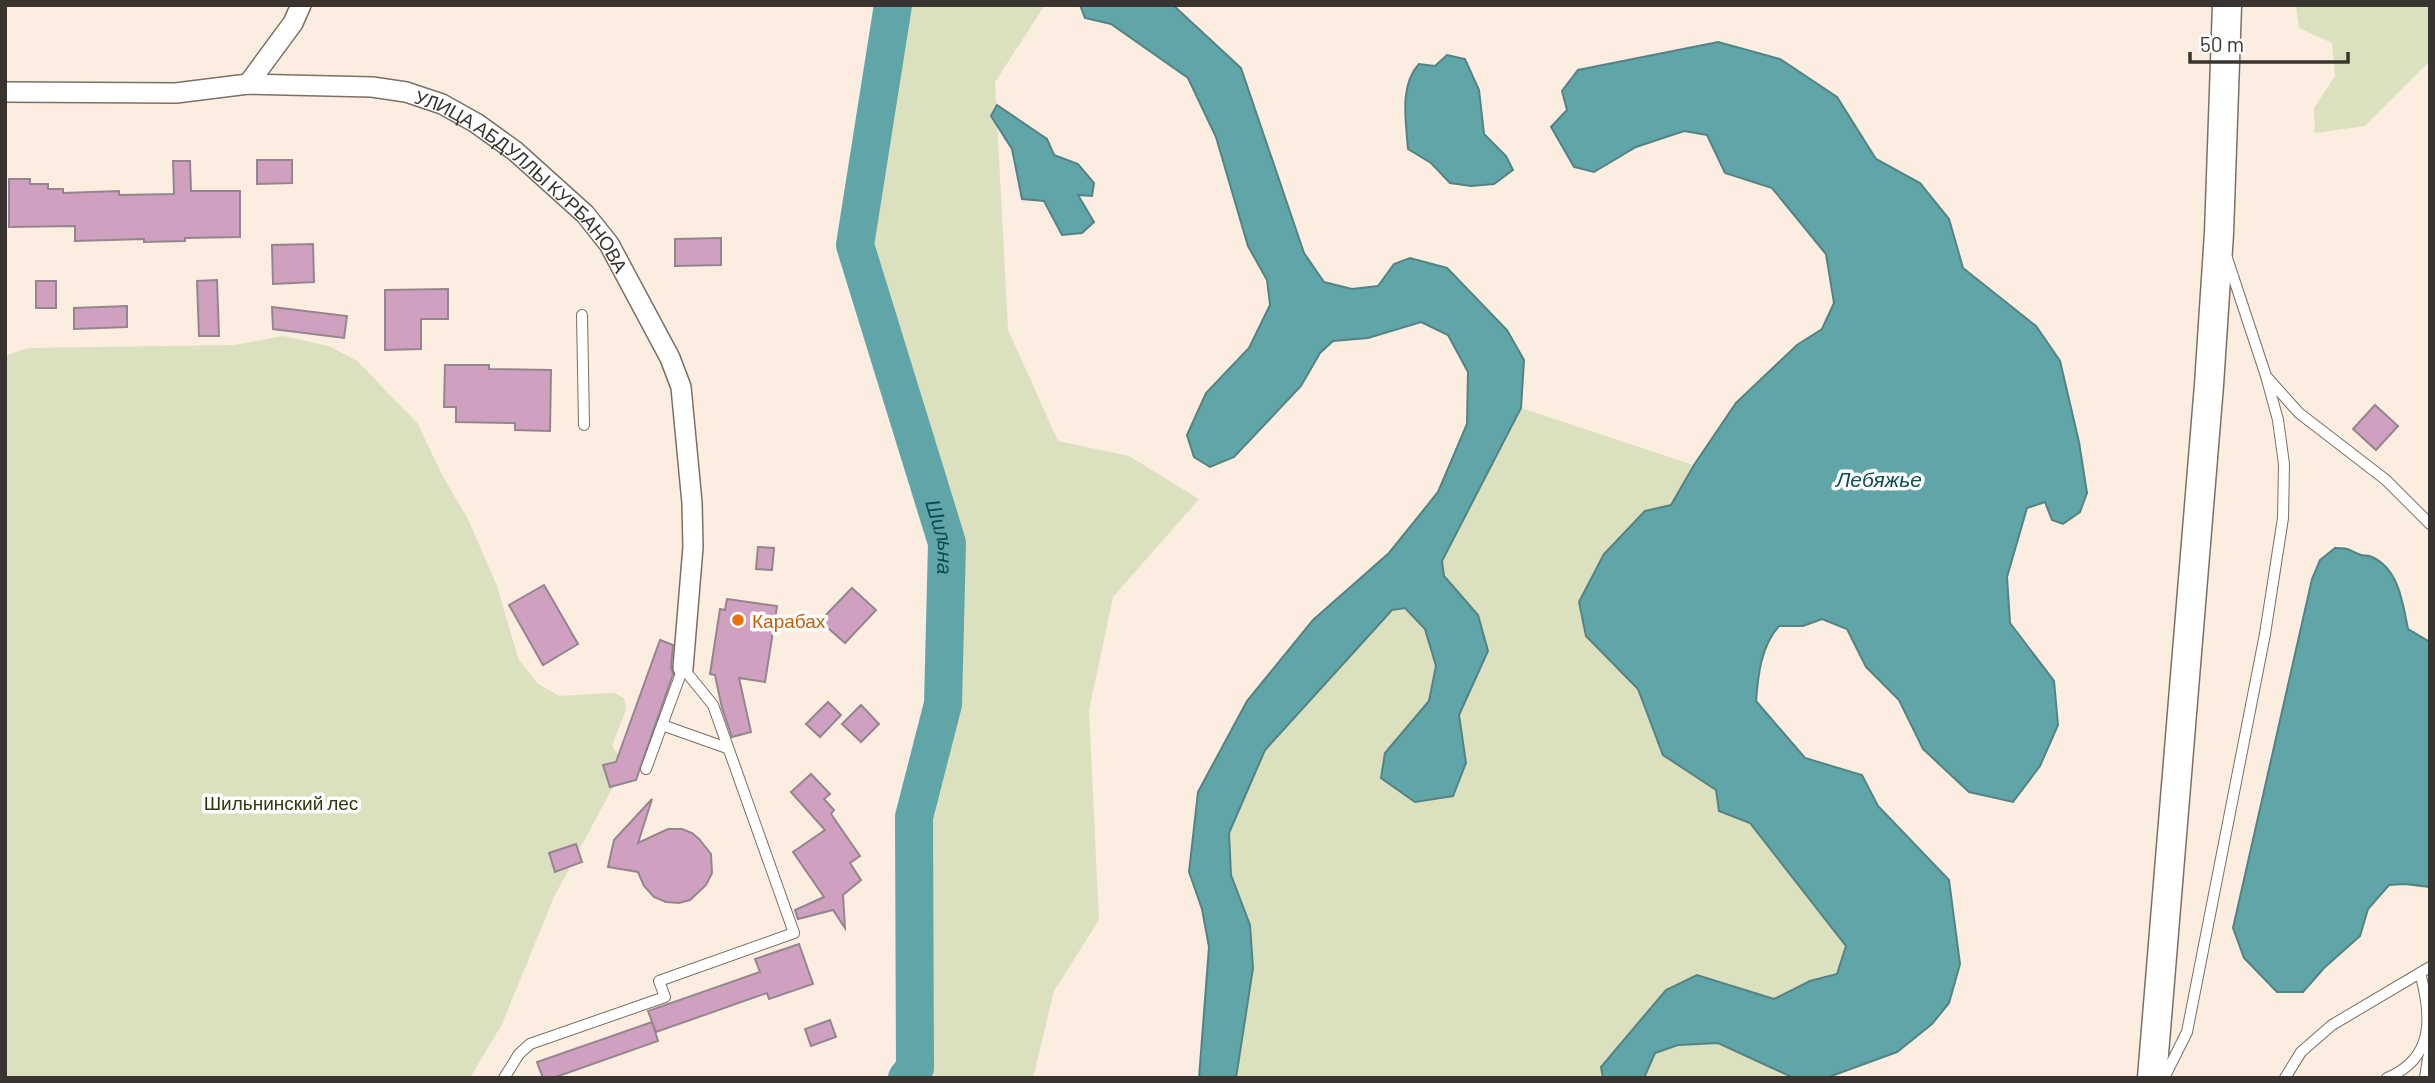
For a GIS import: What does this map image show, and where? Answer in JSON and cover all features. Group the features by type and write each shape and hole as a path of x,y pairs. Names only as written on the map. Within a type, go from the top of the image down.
{"street":[{"path":"248,85 293,23 301,5"},
{"path":"2152,1078 2208,399 2219,233 2227,5"},
{"name":"УЛИЦА АБДУЛЛЫ КУРБАНОВА","path":"5,93 176,93 248,85 372,87 406,92 442,104 476,123 515,151 585,214 609,244 670,358 681,387 692,503 693,547 683,668"}],"lane":[{"path":"2164,1078 2187,1032 2265,634 2283,518 2284,464 2278,420 2219,233"},
{"path":"582,315 584,425"},
{"path":"2266,376 2299,413 2386,480 2430,524"},
{"path":"646,769 683,668"},
{"path":"504,1078 519,1054 530,1044 664,997 659,981 794,933 713,705 683,668"},
{"path":"662,725 727,748"},
{"path":"2286,1078 2301,1052 2332,1025 2430,967"},
{"path":"2420,973 2430,1021 2427,1038 2429,1059 2425,1078"},
{"path":"2387,1078 2416,1060 2427,1038"}],"green space":[{"path":"893,5 1045,5 995,82 1008,330 1058,441 1129,456 1199,499 1113,597 1089,710 1099,920 1054,991 1033,1078 907,1078 915,1068 914,817 943,704 947,543 855,245"},
{"path":"2296,5 2430,5 2430,61 2365,126 2315,133 2314,108 2335,76 2332,43 2299,28"},
{"name":"Шильнинский лес","path":"283,336 329,346 357,361 418,424 441,473 468,519 497,586 518,658 537,683 559,696 614,693 624,698 626,710 612,746 621,758 622,770 554,897 502,1024 470,1078 5,1078 5,356 28,348 235,345"},
{"path":"1521,408 1693,465 1671,505 1645,511 1586,636 1638,689 1663,755 1716,790 1719,811 1750,823 1846,946 1837,974 1810,981 1774,999 1697,975 1666,990 1601,1067 1603,1078 1236,1078 1253,968 1250,925 1231,875 1229,833 1265,750 1392,610 1406,608 1425,629 1436,666 1429,701 1385,753 1466,763 1459,715 1488,651 1478,615 1444,576 1442,561"},
{"path":"1718,1043 1794,1078 1644,1078 1655,1053 1678,1045"}],"water":[{"path":"1080,5 1173,5 1241,68 1304,253 1324,282 1352,289 1378,286 1394,264 1410,258 1447,268 1507,330 1524,360 1521,408 1442,561 1444,576 1478,615 1488,651 1459,715 1466,763 1453,796 1415,802 1381,778 1385,753 1429,701 1436,666 1425,629 1405,608 1392,610 1265,750 1229,833 1231,875 1250,925 1253,968 1236,1078 1199,1078 1209,947 1202,909 1189,872 1198,792 1247,701 1313,620 1389,553 1438,492 1467,424 1468,372 1448,335 1421,322 1368,338 1333,341 1320,353 1301,386 1234,457 1210,467 1194,457 1187,435 1206,393 1249,348 1270,305 1267,280 1248,246 1216,137 1188,78 1111,24 1085,18"},
{"name":"Лебяжье","path":"1718,42 1780,59 1837,97 1876,159 1920,183 1949,219 1963,268 2036,326 2060,361 2079,442 2087,493 2080,512 2063,524 2052,520 2045,502 2027,508 2007,577 2010,623 2054,681 2058,725 2040,766 2013,802 1969,792 1923,749 1899,700 1866,667 1847,629 1822,619 1803,626 1779,626 1768,642 1762,661 1756,701 1805,758 1862,775 1878,806 1949,880 1960,964 1949,1003 1932,1024 1897,1052 1826,1078 1794,1078 1718,1043 1678,1045 1655,1053 1644,1078 1603,1078 1601,1067 1666,990 1697,975 1774,999 1810,981 1837,974 1846,946 1750,823 1719,811 1716,790 1663,755 1638,689 1586,636 1579,602 1604,554 1645,511 1671,505 1694,465 1736,403 1797,345 1822,329 1834,303 1826,254 1772,188 1725,173 1707,135 1684,131 1636,147 1594,172 1574,167 1551,127 1567,110 1562,91 1578,70"},
{"path":"1447,55 1465,59 1479,90 1484,134 1506,156 1513,170 1494,184 1471,186 1450,183 1431,163 1408,149 1405,104 1409,82 1419,64 1435,66"},
{"path":"997,105 1047,139 1054,155 1078,164 1094,183 1092,196 1078,195 1094,222 1082,233 1062,235 1044,201 1022,199 1012,149 991,116"},
{"path":"2335,548 2371,556 2381,563 2394,578 2408,629 2430,642 2430,887 2389,885 2368,909 2360,936 2324,968 2303,992 2277,992 2244,958 2233,928 2312,579 2320,560"}],"building":[{"path":"257,160 292,160 292,183 257,184"},
{"path":"173,161 190,161 191,191 240,191 240,237 144,242 144,239 75,241 75,226 9,227 9,179 30,179 30,184 48,184 48,189 63,189 63,193 119,191 119,195 174,194"},
{"path":"721,238 721,265 675,266 675,239"},
{"path":"313,244 314,282 273,284 272,245"},
{"path":"217,280 219,336 199,336 197,281"},
{"path":"36,281 56,281 56,308 36,308"},
{"path":"448,289 448,319 421,319 421,349 385,350 385,290"},
{"path":"127,306 127,327 74,329 74,308"},
{"path":"272,307 347,316 344,338 273,329"},
{"path":"445,365 551,370 550,431 515,430 515,423 456,422 456,407 444,407"},
{"path":"2375,405 2398,426 2376,450 2353,429"},
{"path":"758,547 774,548 772,570 756,569"},
{"path":"544,585 578,644 543,665 509,605"},
{"path":"852,588 876,610 845,643 820,621"},
{"path":"727,599 777,606 765,682 739,678 751,732 732,737 715,675 710,674 720,609 725,610"},
{"path":"660,640 673,645 673,674 636,780 610,787 603,765 616,762"},
{"path":"828,702 841,715 820,737 806,724"},
{"path":"861,705 879,724 861,742 842,724"},
{"path":"811,774 830,794 824,799 834,810 831,814 860,856 850,863 861,880 843,895 845,928 833,910 798,919 795,910 824,897 793,852 825,830 791,792"},
{"path":"652,799 638,843 668,829 682,829 699,839 711,854 712,873 706,885 690,900 666,902 654,897 644,886 638,872 608,867 614,840"},
{"path":"576,844 582,862 555,872 549,853"},
{"path":"799,944 813,984 769,999 767,993 656,1032 648,1011 760,972 755,959"},
{"path":"830,1020 836,1037 811,1046 805,1029"},
{"path":"652,1022 658,1041 553,1078 543,1078 537,1062"}],"waterway":[{"name":"Шильна","path":"893,5 855,245 947,543 943,704 914,817 915,1068 907,1078"}],"place":[{"name":"Карабах","path":"738,620"}]}
